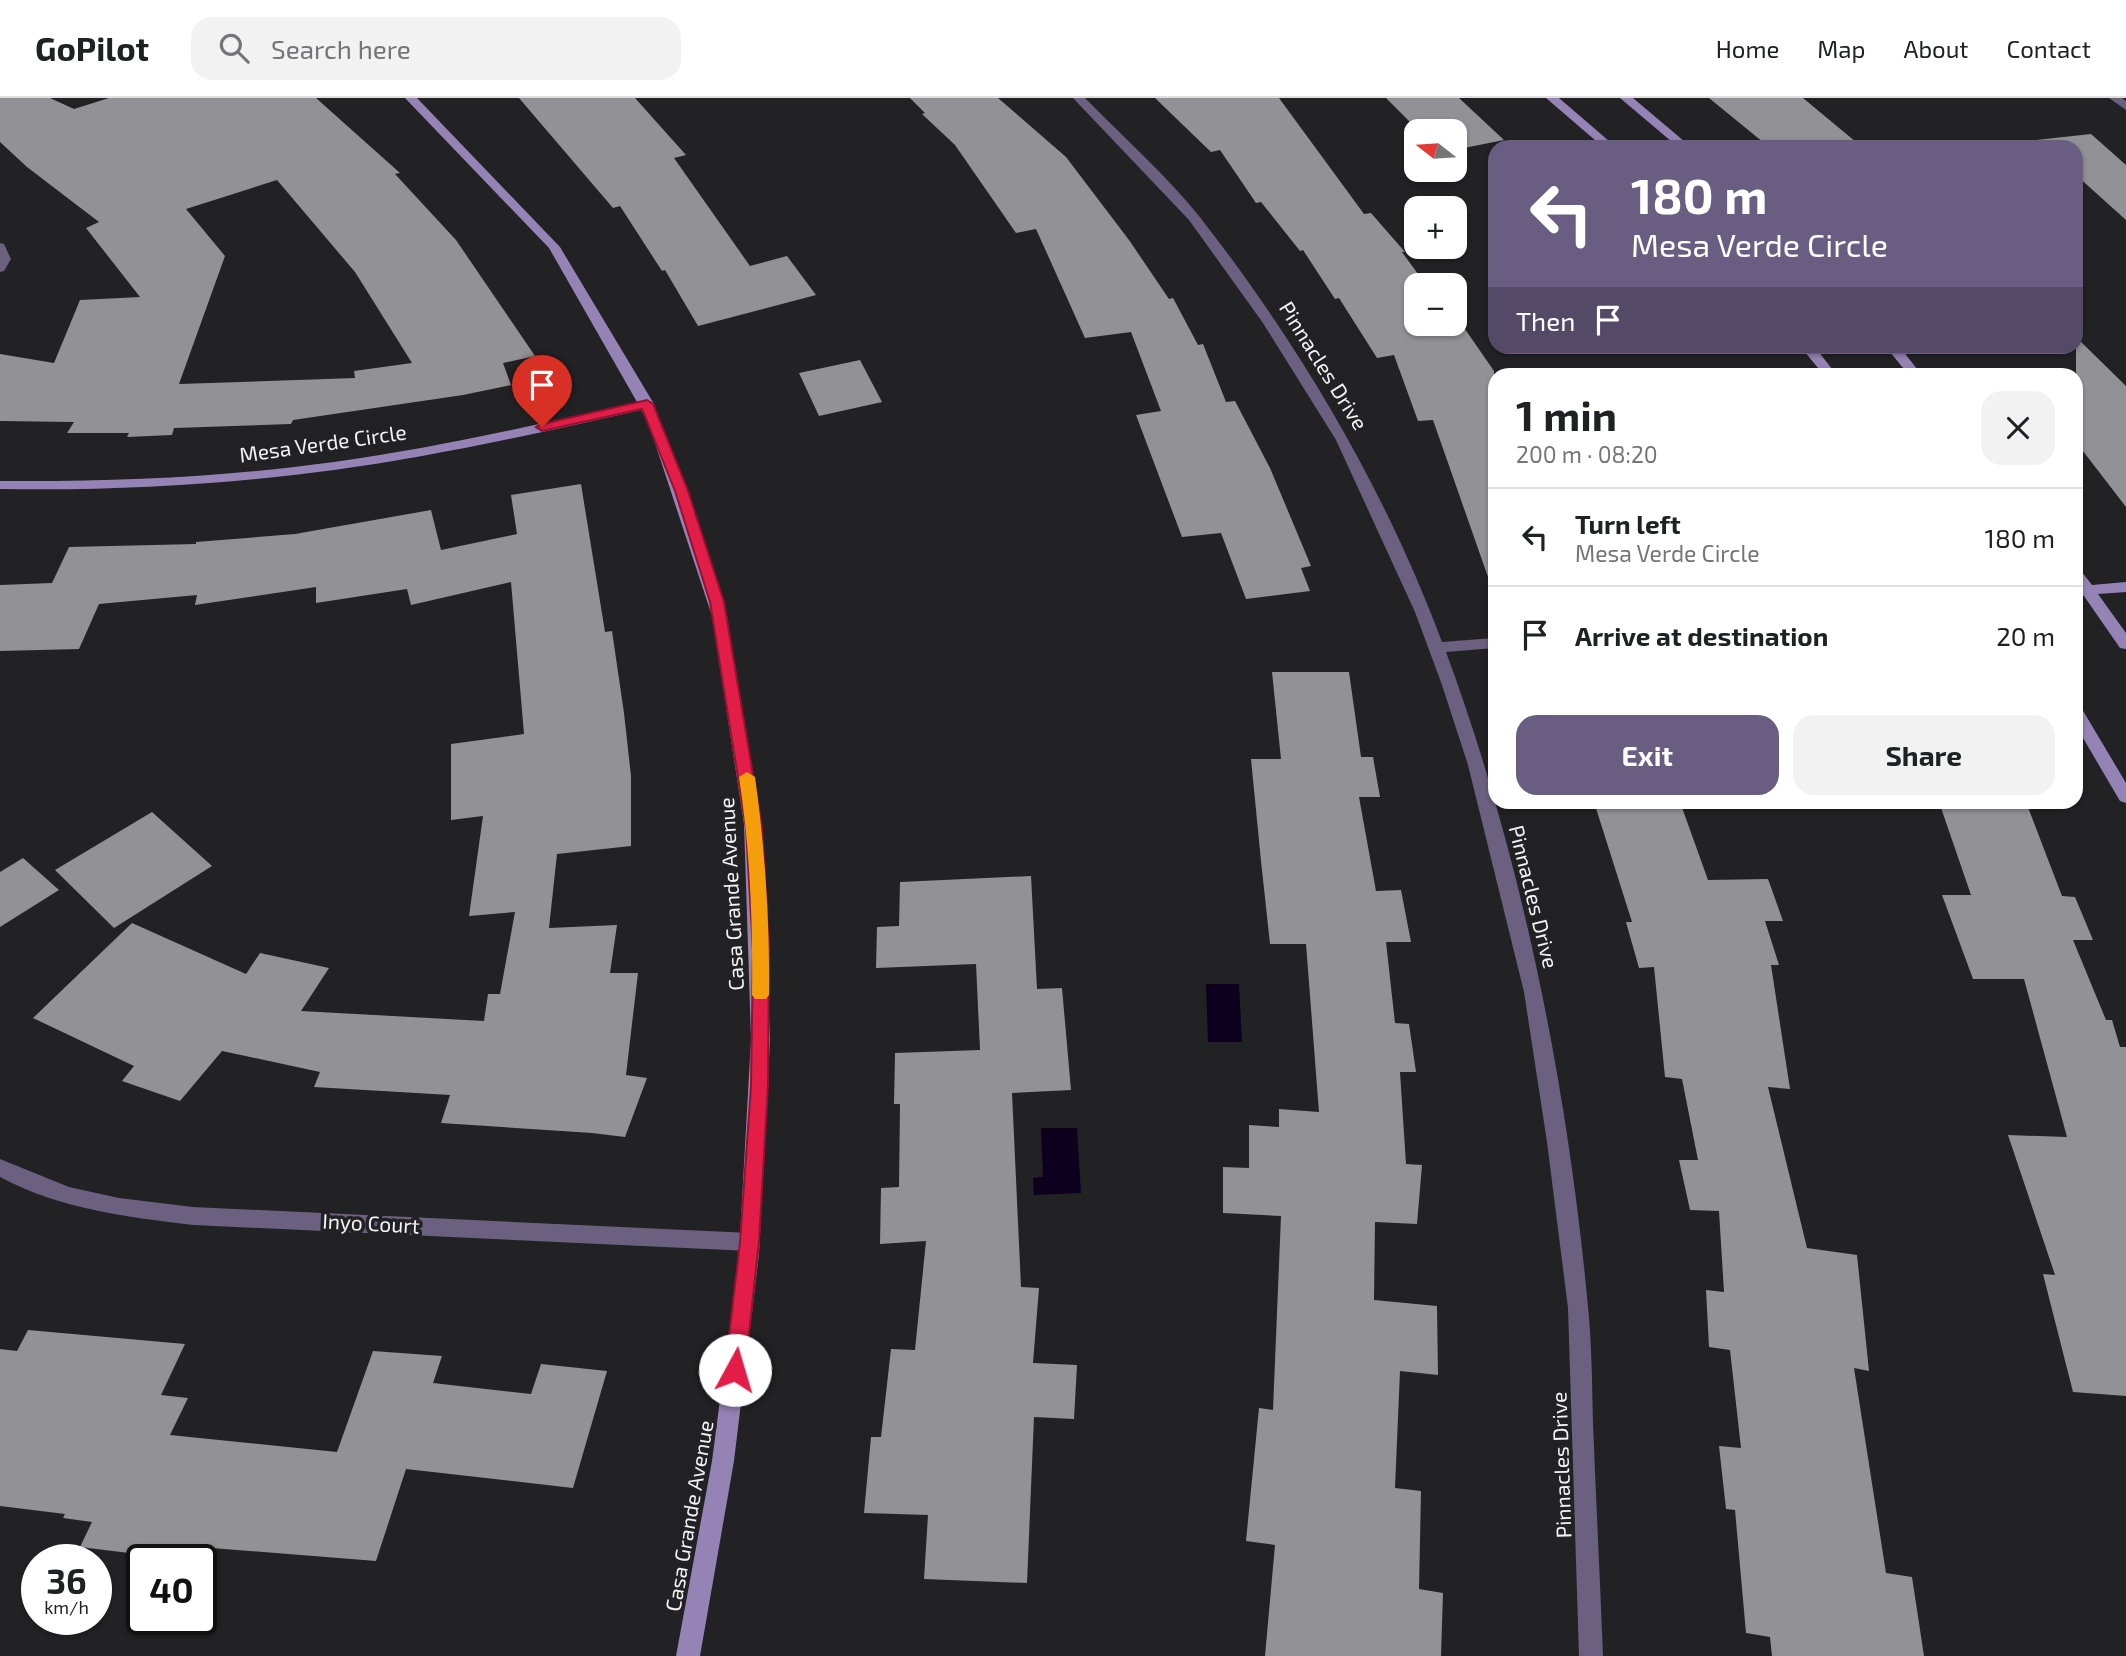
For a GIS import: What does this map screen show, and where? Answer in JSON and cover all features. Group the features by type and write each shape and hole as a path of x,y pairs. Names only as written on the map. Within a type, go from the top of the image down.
{"street":[{"name":"Casa Grande Avenue","path":"411,98 445,125 508,190 558,254 608,327 647,404 682,491 717,602 754,828 761,951 759,1086 750,1242 729,1422 688,1656"},
{"name":"Pinnacles Drive","path":"1079,98 1194,217 1269,322 1343,440 1423,612 1476,765 1505,873 1532,992 1558,1142 1578,1308 1591,1656"},
{"path":"1552,98 1602,140"},
{"path":"1626,98 1677,140"},
{"path":"2115,98 2126,107"},
{"path":"0,247 5,259 0,268"},
{"path":"1813,354 1825,368"},
{"path":"1898,354 1910,368"},
{"name":"Mesa Verde Circle","path":"0,485 152,483 280,473 382,459 647,404"},
{"path":"2083,591 2126,587"},
{"path":"2083,592 2126,644"},
{"path":"1437,648 1488,644"},
{"path":"2083,725 2126,797"},
{"name":"Inyo Court","path":"0,1167 50,1189 91,1200 134,1209 193,1216 750,1242"}],"shaded area":[{"path":"1206,984 1239,984 1242,1042 1208,1042"},
{"path":"1041,1128 1077,1128 1081,1193 1034,1195 1033,1178 1043,1177"}],"building":[{"path":"0,98 50,98 74,109 109,98 316,98 400,173 395,174 456,240 535,356 503,363 511,385 463,395 293,420 291,424 174,428 172,435 127,437 129,433 67,433 74,422 0,421 0,354 54,363 80,300 140,297 86,228 99,222 27,167 0,142","holes":["277,180 355,272 412,363 354,371 355,378 179,384 225,256 186,209"]},
{"path":"519,98 635,98 686,155 674,158 750,266 787,256 816,295 698,326 665,270 662,271 620,206 613,208"},
{"path":"910,98 998,98 1066,157 1129,240 1169,299 1173,298 1198,345 1203,344 1226,402 1235,401 1270,468 1311,566 1301,568 1310,591 1246,599 1221,533 1182,537 1136,415 1161,411 1131,332 1085,338 1036,229 1016,233 955,145 922,114 925,113"},
{"path":"1155,98 1279,98 1364,214 1371,213 1404,251 1404,259 1407,259 1417,273 1404,273 1404,336 1467,336 1467,332 1492,368 1488,368 1488,577 1433,420 1418,421 1394,355 1377,358 1339,298 1335,299 1303,250 1300,251 1261,202 1256,203 1220,150 1211,152"},
{"path":"1386,98 1459,98 1504,140 1488,140 1488,143 1467,147 1467,119 1407,119"},
{"path":"1709,98 1803,98 1854,140 1760,140"},
{"path":"2091,134 2126,165 2126,220 2083,181 2083,140 2036,140"},
{"path":"2083,344 2126,386 2126,507 2083,451 2083,368 2076,368 2076,354 2083,354"},
{"path":"860,360 882,402 819,416 799,373"},
{"path":"581,484 605,632 612,631 624,713 631,776 631,846 557,854 549,928 617,925 610,973 638,973 626,1075 647,1078 625,1137 441,1123 450,1095 314,1087 320,1072 222,1051 180,1101 122,1081 134,1066 33,1018 132,923 246,974 260,953 329,968 301,1011 484,1021 488,994 500,994 515,912 469,916 483,816 451,820 451,744 524,734 511,582 411,605 407,589 316,603 316,587 195,605 197,595 99,604 79,649 0,651 0,585 52,583 69,547 196,544 295,534 431,510 441,550 517,534 511,495"},
{"path":"1272,672 1349,672 1361,757 1373,757 1380,797 1359,797 1376,891 1401,890 1411,942 1386,942 1395,1023 1409,1024 1416,1072 1400,1072 1406,1164 1422,1165 1417,1224 1375,1222 1374,1300 1437,1306 1438,1375 1400,1371 1395,1488 1421,1491 1419,1589 1443,1593 1441,1656 1265,1656 1275,1545 1246,1541 1259,1408 1273,1410 1281,1216 1223,1213 1223,1167 1249,1168 1249,1125 1279,1127 1279,1109 1319,1112 1306,944 1270,944 1261,861 1251,759 1281,759"},
{"path":"1596,809 1683,809 1708,880 1768,879 1783,921 1765,921 1779,965 1771,965 1790,1089 1768,1087 1807,1248 1857,1255 1869,1371 1854,1368 1886,1573 1912,1577 1924,1656 1772,1656 1770,1637 1746,1633 1735,1510 1726,1509 1719,1446 1741,1448 1730,1350 1709,1347 1706,1290 1724,1292 1719,1211 1690,1210 1679,1160 1698,1160 1682,1079 1665,1077 1654,967 1639,968 1626,922 1632,922"},
{"path":"1941,809 2029,809 2062,896 2075,897 2093,940 2073,940 2106,1020 2112,1020 2120,1047 2126,1047 2126,1396 2073,1392 2043,1274 2055,1275 2008,1135 2067,1137 2024,979 1973,979 1942,895 1971,895"},
{"path":"152,812 212,866 114,928 55,870"},
{"path":"23,858 59,890 0,927 0,872"},
{"path":"1031,876 1037,989 1062,988 1071,1090 1012,1093 1021,1287 1039,1288 1033,1363 1077,1365 1074,1419 1034,1417 1027,1583 924,1579 928,1515 864,1513 871,1437 881,1437 891,1349 915,1350 926,1241 880,1244 881,1188 899,1187 900,1104 894,1104 895,1053 980,1050 976,964 876,968 877,927 899,926 900,882"},
{"path":"28,1330 185,1344 161,1395 188,1398 170,1435 337,1452 373,1351 442,1356 433,1383 531,1394 541,1364 607,1371 573,1488 406,1469 376,1561 217,1548 217,1544 126,1544 126,1553 112,1551 112,1544 81,1544 92,1522 63,1518 65,1514 0,1506 0,1349 17,1351"}],"slow traffic":[{"path":"747,777 754,828 761,995"}],"route":[{"path":"542,427 647,404 682,491 717,602 754,828 761,951 755,1164 750,1242 735,1370"}]}
